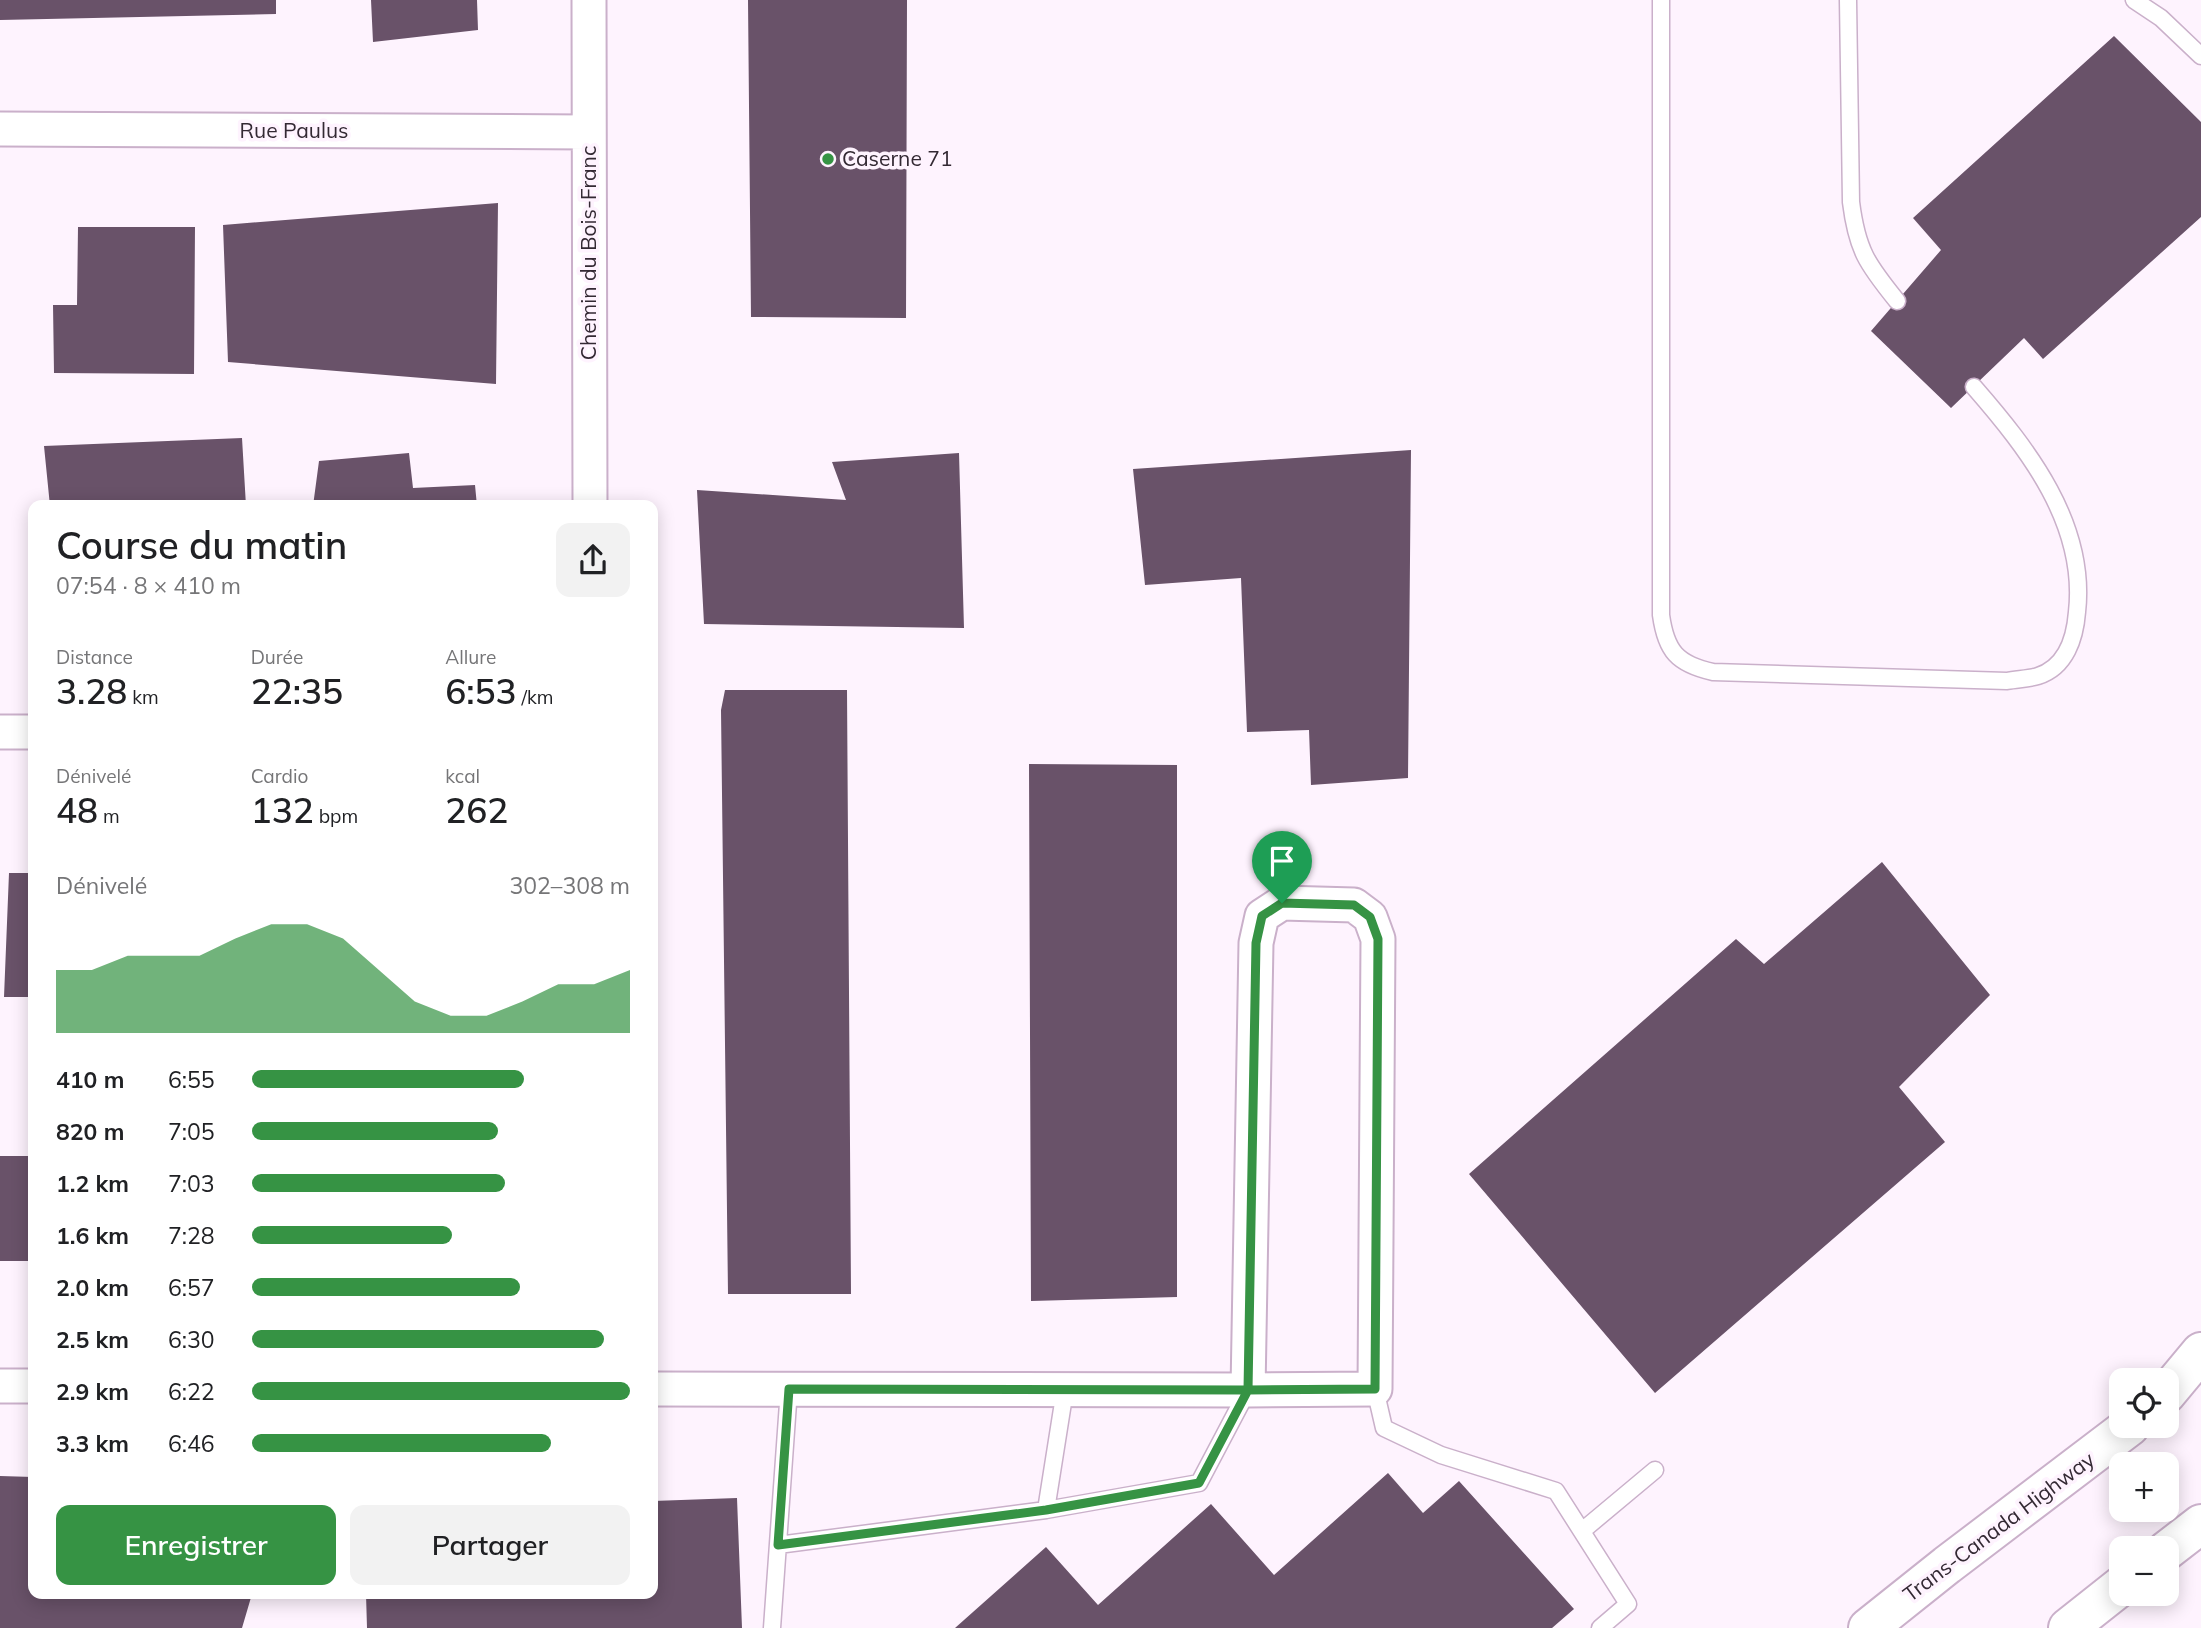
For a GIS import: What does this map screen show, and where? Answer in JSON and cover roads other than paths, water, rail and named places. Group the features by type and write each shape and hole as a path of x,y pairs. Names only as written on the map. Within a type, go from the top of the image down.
{"main road":[{"path":"2179,1378 2201,1352"},
{"path":"2179,1392 2201,1378"},
{"name":"Trans-Canada Highway","path":"1868,1628 2114,1438"},
{"path":"2179,1541 2201,1524"},
{"path":"2068,1628 2109,1596"}],"street":[{"name":"Chemin du Bois-Franc","path":"589,0 590,500"},
{"name":"Rue Paulus","path":"0,130 589,132"},
{"path":"0,732 28,732"},
{"path":"658,1389 1248,1390 1375,1389 1378,939 1370,917 1354,905 1282,903 1262,916 1256,943 1248,1390"},
{"path":"0,1386 28,1387"}],"lane":[{"path":"1661,0 1661,615 1664,635 1670,649 1681,660 1696,668 1713,672 2007,681 2038,676 2055,668 2067,652 2076,626 2079,594 2077,564 2067,530 2042,477 2016,436 1974,387"},
{"path":"1848,0 1850,202 1854,230 1861,251 1872,270 1897,301"},
{"path":"2134,0 2161,18 2201,56"},
{"path":"772,1628 789,1389"},
{"path":"1375,1389 1384,1428 1441,1455 1556,1491 1628,1604 1601,1628"},
{"path":"1046,1510 1065,1390"},
{"path":"778,1545 1046,1510 1199,1483 1248,1390"},
{"path":"1582,1531 1655,1470"}],"place":[{"name":"Caserne 71","path":"828,159"}]}
